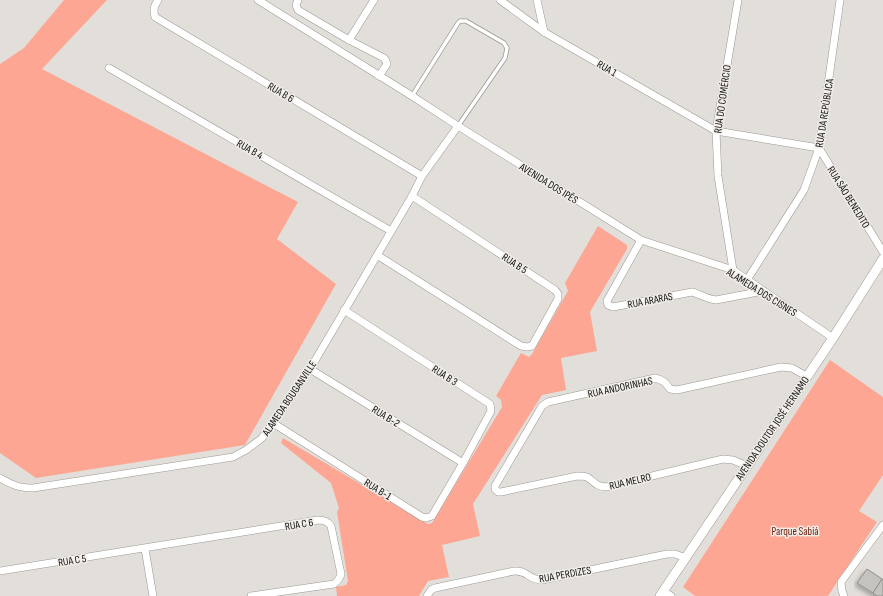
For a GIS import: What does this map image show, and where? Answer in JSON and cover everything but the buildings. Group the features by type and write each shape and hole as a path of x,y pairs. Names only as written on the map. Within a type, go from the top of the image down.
{"street":[{"name":"RUA B 6","path":"158,0 154,7 155,17 422,176"},
{"path":"258,0 458,126"},
{"path":"298,0 296,5 298,10 349,40 384,58 386,65 379,76"},
{"path":"349,40 374,0"},
{"name":"RUA 1","path":"500,0 544,32 716,131"},
{"path":"537,0 544,32"},
{"name":"RUA DO COMÉRCIO","path":"733,270 718,176 716,131 738,0"},
{"name":"RUA DA REPÚBLICA","path":"747,280 804,190 819,148 840,0"},
{"name":"RUA B 4","path":"109,68 391,231"},
{"name":"ALAMEDA BOUGANVILLE","path":"0,478 14,486 33,488 233,457 246,450 262,438 310,369 412,196 422,176 458,126"},
{"name":"AVENIDA DOS IPÊS","path":"458,126 641,240"},
{"path":"716,131 819,148"},
{"name":"RUA SÃO BENEDITO","path":"819,148 883,252"},
{"name":"RUA B 5","path":"377,255 521,346 532,346 558,299 558,294 555,290 412,196"},
{"name":"ALAMEDA DOS CISNES","path":"641,240 733,270 833,338"},
{"name":"RUA ARARAS","path":"641,240 607,301 608,305 613,307 692,292 716,300 763,291"},
{"name":"AVENIDA DOUTOR JOSÉ HERNAMO","path":"665,594 686,558 806,376 833,338 883,259"},
{"name":"RUA B 3","path":"344,310 490,404 491,411 463,463"},
{"name":"RUA ANDORINHAS","path":"495,486 542,406 548,402 655,378 664,382 670,390 678,390 781,367 792,368 806,376"},
{"name":"RUA B-2","path":"310,369 463,463"},
{"name":"RUA B-1","path":"273,423 422,517 426,518 432,516 463,463"},
{"name":"RUA MELRO","path":"495,486 495,489 498,492 501,492 582,476 588,477 597,485 606,487 723,459 733,460 746,466"},
{"name":"RUA C 6","path":"144,549 318,520 328,522 331,526 341,574 338,581 334,584 251,596"},
{"path":"844,596 841,582 883,525"},
{"path":"144,549 153,596"},
{"name":"RUA C 5","path":"0,571 144,549"},
{"name":"RUA PERDIZES","path":"427,596 431,590 435,588 514,571 520,571 533,579 542,580 666,554 675,554 686,558"}],"lane":[{"path":"412,96 460,21 466,22 504,43 507,48 505,58 458,126"}],"green space":[{"path":"64,0 107,0 42,69 298,202 277,239 336,284 245,445 36,478 0,453 0,64 24,48"},
{"path":"598,226 627,245 627,249 590,312 597,351 561,358 566,390 542,395 473,504 480,536 442,545 449,577 428,581 419,596 337,596 336,587 346,585 348,581 337,512 339,508 331,483 281,443 283,438 428,524 432,523 502,407 501,400 496,396 521,353 529,357 532,354 568,291 565,283"},
{"name":"Parque Sabiá","path":"830,360 883,397 883,475 859,511 877,522 828,596 695,596 683,587"}]}
